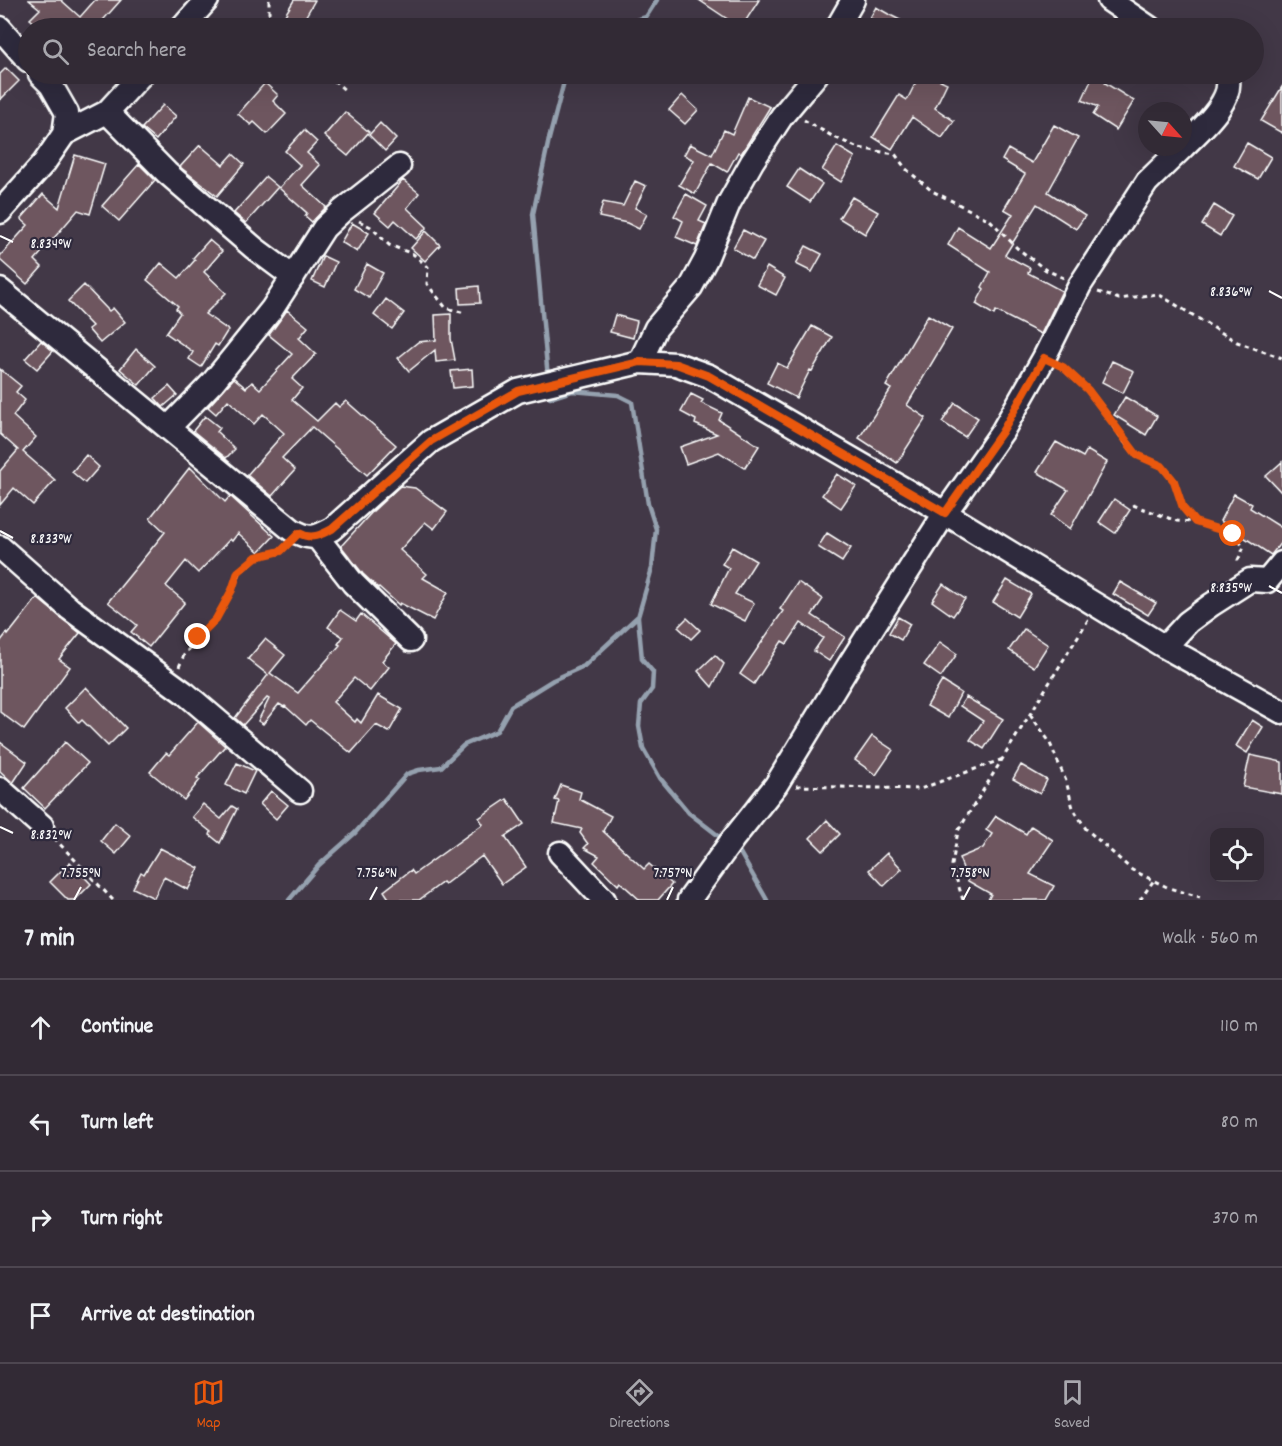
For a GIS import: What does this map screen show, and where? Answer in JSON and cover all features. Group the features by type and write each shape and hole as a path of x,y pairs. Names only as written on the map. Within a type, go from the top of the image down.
{"street":[{"path":"191,18 207,0"},
{"path":"843,18 853,0"},
{"path":"1109,0 1135,18"},
{"path":"0,28 18,49"},
{"path":"0,213 44,163 64,134 67,113 49,84"},
{"path":"64,134 107,112 133,84"},
{"path":"640,362 656,328 691,287 706,259 729,204 752,162 809,84"},
{"path":"1192,138 1216,114 1227,93 1228,84"},
{"path":"107,112 167,173 254,248 293,277"},
{"path":"689,900 776,785 849,664 945,513 1002,432 1044,358 1080,285 1147,182 1174,156"},
{"path":"168,428 213,382 272,309 324,228 399,166"},
{"path":"0,290 168,428 308,535 411,640"},
{"path":"308,535 332,529 431,441 518,391 640,362 676,364 709,376 945,513 1165,647 1282,712"},
{"path":"0,547 70,609 173,684 300,791"},
{"path":"1165,647 1188,622 1250,580 1267,581 1282,563"},
{"path":"0,789 42,826"},
{"path":"560,853 604,900"}],"path":[{"path":"269,0 269,14 273,18"},
{"path":"338,84 346,92"},
{"path":"787,111 858,148 895,154 906,169 932,190 990,220 1017,248 1046,270 1119,299 1158,294 1237,342 1282,358"},
{"path":"342,211 371,227 389,245 412,254 428,267 427,284 446,308 465,313"},
{"path":"1044,358 1063,367 1088,390 1137,455 1162,466 1174,481 1183,508 1195,522"},
{"path":"1133,505 1177,521 1195,522 1233,534 1244,547 1238,560 1250,580"},
{"path":"173,684 184,655 216,619 232,590 238,572 256,557 281,551 308,535"},
{"path":"963,900 952,865 958,831 1097,606"},
{"path":"1030,714 1049,741 1066,781 1073,808 1086,829 1132,870 1169,888 1200,897"},
{"path":"776,785 920,789 1004,759"},
{"path":"42,826 113,900"},
{"path":"1140,900 1154,880"}],"building":[{"path":"29,0 61,0 80,17 95,0 121,0 105,18 31,18 40,9"},
{"path":"294,0 315,0 305,18 283,18"},
{"path":"699,0 759,0 747,18 726,18"},
{"path":"876,7 896,18 870,18"},
{"path":"6,68 18,82 0,100 0,74"},
{"path":"266,84 278,95 273,101 286,114 267,134 254,122 251,125 238,114"},
{"path":"915,84 947,84 935,108 954,121 942,138 912,117 892,149 873,137 899,95 907,100"},
{"path":"1089,84 1107,84 1134,101 1116,130 1093,115 1098,107 1082,100"},
{"path":"1282,87 1282,133 1261,121"},
{"path":"682,95 698,110 685,124 669,110"},
{"path":"748,97 770,107 741,154 738,152 727,172 712,163 695,194 679,185 694,160 684,155 690,144 712,155 724,130 732,134"},
{"path":"163,105 176,116 156,140 142,128"},
{"path":"345,112 369,132 348,156 324,136"},
{"path":"380,123 396,139 385,151 369,135"},
{"path":"1054,125 1078,138 1048,192 1085,216 1076,229 1037,204 1005,255 1030,268 1028,273 1062,291 1041,334 996,311 994,315 976,304 990,272 948,245 958,227 991,248 1013,214 1004,209 1025,174 1002,160 1008,149 1032,163"},
{"path":"304,130 317,142 307,153 320,165 302,185 326,207 312,222 305,216 307,213 279,188 300,165 285,151"},
{"path":"1247,143 1271,157 1258,179 1234,166"},
{"path":"200,145 223,165 233,154 244,164 217,196 180,167"},
{"path":"837,146 855,157 841,182 822,170"},
{"path":"75,155 105,164 90,214 78,210 35,260 42,267 27,284 0,260 0,256 28,225 21,219 43,194 59,208"},
{"path":"139,164 155,180 119,221 102,206"},
{"path":"799,169 822,184 810,202 787,187"},
{"path":"266,177 278,187 246,223 234,213"},
{"path":"403,180 419,193 407,208 427,227 416,239 395,220 390,226 375,213"},
{"path":"635,181 646,186 635,208 647,214 639,229 627,223 599,217 603,202 623,206"},
{"path":"686,194 707,206 699,221 706,224 697,246 676,237 683,221 674,216"},
{"path":"852,197 878,212 865,234 839,218"},
{"path":"1214,205 1232,216 1220,236 1202,225"},
{"path":"352,223 369,233 357,252 341,242"},
{"path":"743,230 764,241 753,260 733,248"},
{"path":"426,231 440,245 425,261 411,248"},
{"path":"209,240 222,251 204,272 226,293 205,314 228,330 218,346 215,344 201,367 189,359 193,352 166,333 180,313 176,309 178,306 147,280 161,263 179,278"},
{"path":"806,246 822,254 812,272 796,264"},
{"path":"323,256 336,262 325,287 312,281"},
{"path":"367,264 383,273 369,298 354,289"},
{"path":"767,267 785,278 776,295 757,285"},
{"path":"84,285 109,311 113,308 125,322 100,343 88,329 92,326 68,301"},
{"path":"479,286 480,303 460,304 459,288"},
{"path":"386,299 404,313 392,329 374,315"},
{"path":"287,310 308,327 299,338 316,354 292,379 302,388 292,400 317,421 335,403 339,407 346,401 396,445 367,475 312,427 282,458 295,470 272,496 247,475 284,433 263,414 254,424 228,400 216,414 208,407 234,378 246,388 252,382 260,389 292,354 269,335"},
{"path":"451,314 451,339 455,360 436,362 435,350 409,371 398,358 418,342 436,340 435,315"},
{"path":"615,315 637,321 633,338 610,332"},
{"path":"928,315 952,329 907,405 926,418 897,463 859,438 891,389 886,386"},
{"path":"812,326 832,337 812,371 810,370 796,398 767,383 777,363 787,368"},
{"path":"41,341 53,351 37,369 25,359"},
{"path":"136,349 155,366 139,385 120,369"},
{"path":"1112,361 1134,371 1123,393 1102,382"},
{"path":"0,369 21,386 16,392 25,400 13,416 36,437 23,452 55,480 33,505 14,488 0,505 0,471 18,450 0,434"},
{"path":"472,369 473,386 453,388 451,371"},
{"path":"169,386 177,395 163,407 155,398"},
{"path":"691,394 703,400 701,403 722,413 719,420 759,446 745,468 719,452 686,464 680,447 717,434 695,424 696,420 681,412"},
{"path":"1125,397 1157,416 1146,435 1114,415"},
{"path":"955,403 978,418 965,437 942,422"},
{"path":"205,416 220,428 217,432 235,449 226,458 193,431"},
{"path":"1056,442 1083,457 1087,450 1107,462 1070,529 1051,515 1068,490 1037,472"},
{"path":"86,455 99,467 85,483 72,472"},
{"path":"1282,462 1282,493 1266,476"},
{"path":"190,467 225,502 230,496 274,536 259,552 238,533 198,573 186,561 166,586 185,602 149,647 131,632 137,625 108,602 165,532 150,518"},
{"path":"837,474 856,486 841,508 822,495"},
{"path":"400,486 415,488 447,512 434,529 425,522 400,550 427,574 423,578 448,592 433,620 400,603 399,605 363,574 341,546"},
{"path":"1234,494 1252,504 1250,508 1282,528 1282,541 1271,555 1242,536 1243,533 1220,521"},
{"path":"1114,499 1130,510 1115,533 1099,522"},
{"path":"827,533 851,548 842,562 818,547"},
{"path":"732,547 756,561 735,594 754,603 745,621 711,604 729,568 722,564"},
{"path":"1007,580 1031,594 1017,617 993,602"},
{"path":"798,582 823,599 812,615 845,637 829,661 814,651 823,638 801,623 787,644 782,641 754,684 740,674 783,611 780,609"},
{"path":"1120,582 1156,603 1148,615 1113,594"},
{"path":"943,584 965,599 953,616 932,601"},
{"path":"37,598 80,633 59,659 70,667 24,730 0,712 0,642"},
{"path":"340,610 356,621 361,614 396,644 382,661 389,667 370,691 354,678 333,702 355,722 357,719 361,723 378,695 402,709 389,732 376,725 351,753 310,720 306,725 285,706 279,704 263,724 258,721 269,699 267,698 243,725 235,718 268,675 248,659 265,639 285,655 270,673 298,693 340,645 338,644 343,637 328,627"},
{"path":"898,617 910,624 901,640 889,633"},
{"path":"687,618 700,630 691,639 678,627"},
{"path":"1024,629 1048,645 1034,667 1009,650"},
{"path":"940,642 957,654 941,677 924,665"},
{"path":"715,655 724,664 712,687 698,671"},
{"path":"942,681 961,693 948,718 927,706"},
{"path":"86,687 126,728 108,746 82,720 79,723 65,708"},
{"path":"966,697 1003,719 984,749 970,740 983,721 960,706"},
{"path":"1252,720 1263,727 1247,753 1236,746"},
{"path":"198,722 225,746 197,778 200,780 184,800 150,772 166,753 169,755"},
{"path":"872,736 893,750 876,775 855,760"},
{"path":"0,742 27,762 13,783 0,771"},
{"path":"65,742 88,763 45,808 24,788"},
{"path":"1250,755 1282,762 1282,794 1243,787"},
{"path":"237,763 255,771 244,794 226,785"},
{"path":"1021,765 1047,780 1040,794 1013,779"},
{"path":"561,785 581,792 579,799 611,816 603,831 644,869 649,864 672,884 658,900 640,900 620,882 618,885 594,862 599,856 584,848 588,844 580,833 582,829 554,823 559,801 555,800"},
{"path":"271,791 288,805 276,819 260,804"},
{"path":"507,799 524,824 505,837 526,867 502,884 482,856 419,900 390,900 384,891 411,870 414,874 483,824 479,818"},
{"path":"203,804 221,819 232,806 237,809 220,843 210,835 211,832 192,817"},
{"path":"996,816 1026,834 1031,826 1053,840 1030,874 1054,886 1046,900 988,900 991,894 968,881 959,858 983,848 992,834 986,830"},
{"path":"827,820 840,834 823,851 810,838"},
{"path":"115,823 131,836 116,854 101,841"},
{"path":"160,848 199,868 188,890 164,877 154,898 133,888 141,872 144,874"},
{"path":"887,853 902,869 884,886 869,870"},
{"path":"70,862 91,884 75,900 68,900 50,882"}],"waterway":[{"path":"643,18 646,17 657,0"},
{"path":"548,378 533,214 563,84"},
{"path":"549,390 550,398 572,391 618,395 632,402 648,504 656,529 652,568 638,617 642,659 653,672 652,689 641,704 639,726 643,748 660,778 689,813 724,840"},
{"path":"289,900 319,865 355,833 407,774 441,767 464,745 497,731 511,706 553,680 584,666 637,617"},
{"path":"736,849 767,900"}],"route":[{"path":"198,637 216,619 232,590 238,572 256,557 281,551 299,533 303,536 317,537 332,529 431,441 518,391 640,362 676,364 709,376 945,513 1002,432 1044,358 1063,367 1088,390 1103,408 1123,440 1137,455 1162,466 1174,481 1183,508 1195,522 1233,534"}]}
